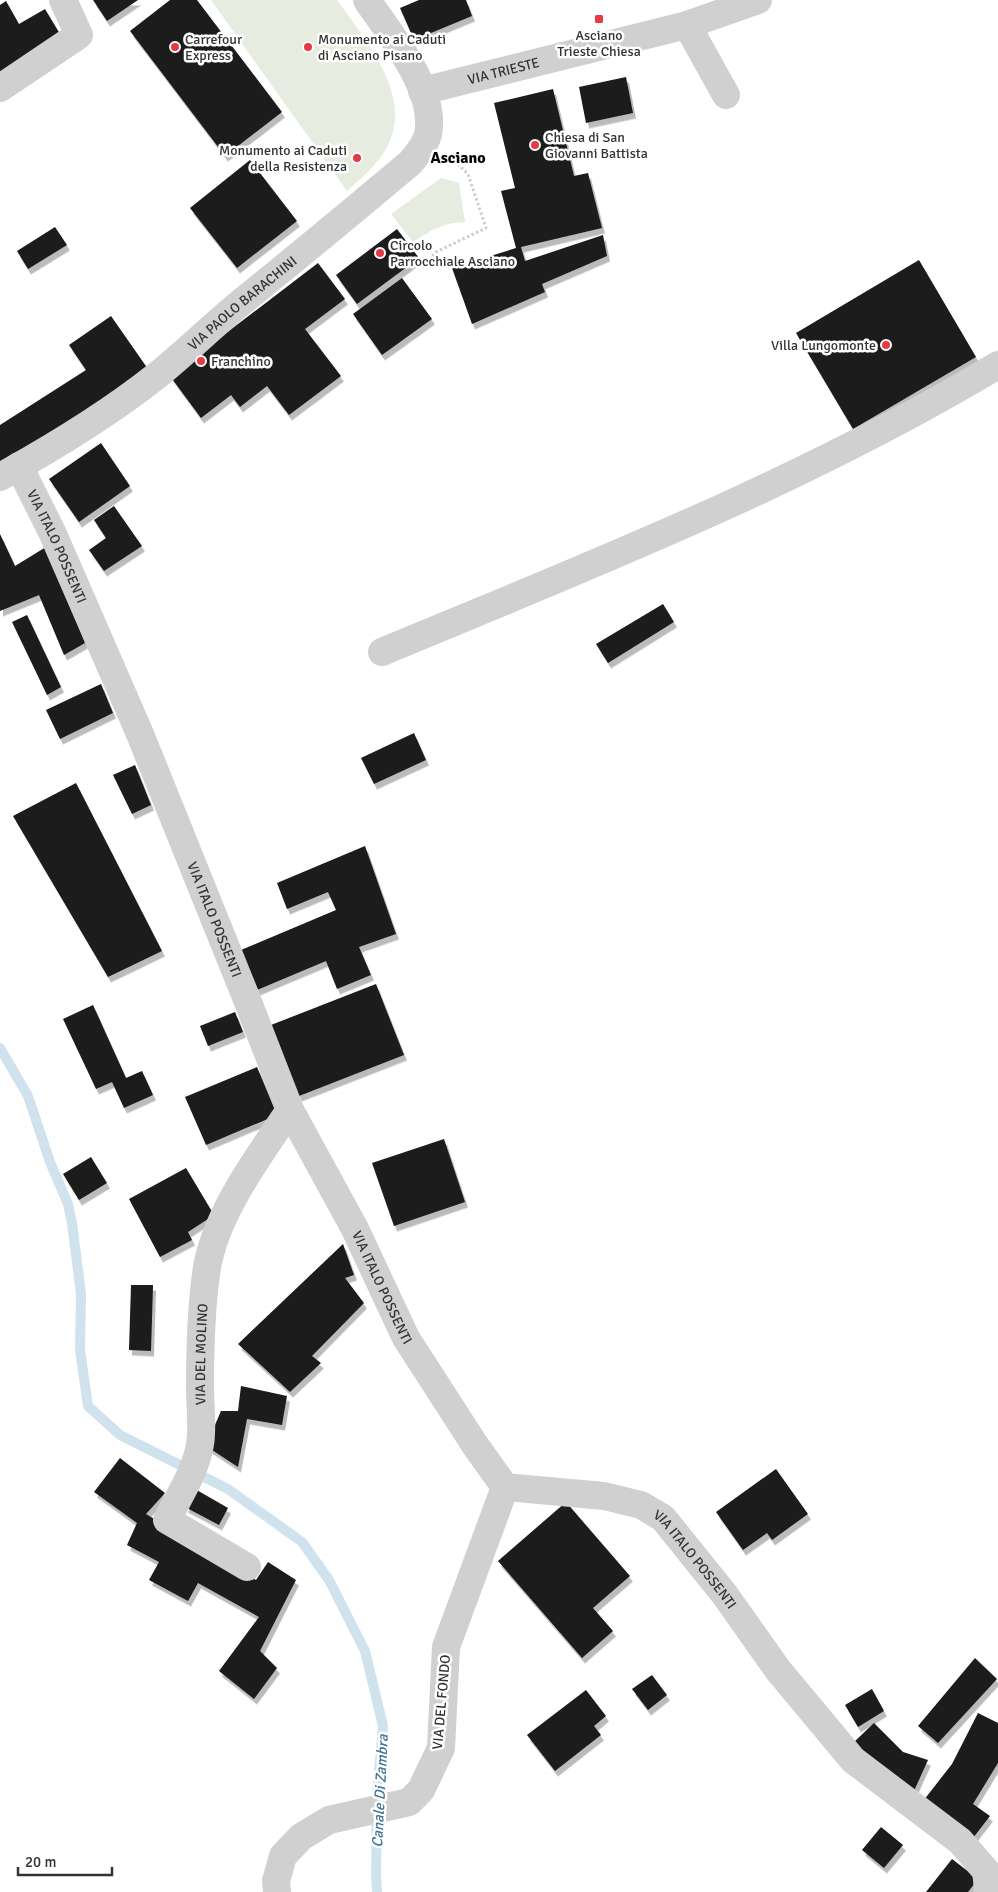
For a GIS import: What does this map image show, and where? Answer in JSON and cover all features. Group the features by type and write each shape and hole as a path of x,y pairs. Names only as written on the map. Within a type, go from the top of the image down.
{"street":[{"path":"0,88 78,35 63,0"},
{"path":"367,0 410,66 422,91 427,103 428,135"},
{"name":"VIA TRIESTE","path":"422,91 687,25 758,0"},
{"path":"687,25 726,96"},
{"name":"VIA PAOLO BARACHINI","path":"9,472 110,410 156,376 237,306 410,163 428,135"},
{"path":"382,652 593,564 776,483 942,398 998,365"},
{"name":"VIA ITALO POSSENTI","path":"9,472 54,534 140,734 290,1110 355,1229 406,1338 474,1445 505,1487 604,1496 641,1505 663,1518 725,1595 778,1670 853,1760 960,1841 986,1871 987,1891"},
{"name":"VIA DEL MOLINO","path":"247,1567 167,1520 196,1460 200,1443 200,1352 206,1273 212,1249 231,1203 253,1164 290,1110"},
{"name":"VIA DEL FONDO","path":"277,1892 276,1881 283,1856 301,1837 329,1820 409,1802 421,1790 441,1748 446,1647 505,1487"}],"path":[{"path":"426,264 436,252 486,228 468,174 428,135"}],"shaded area":[{"path":"211,0 337,0 350,18 377,58 387,79 394,100 395,121 389,143 375,164 347,191"},
{"path":"441,178 459,183 465,222 444,225 413,242 391,214"}],"building":[{"path":"93,0 138,0 107,21"},
{"path":"170,0 197,0 282,112 225,156 130,31"},
{"path":"419,0 466,0 472,16 414,40 400,8"},
{"path":"6,1 19,24 45,9 63,39 0,77 0,5"},
{"path":"626,77 633,113 586,123 579,87"},
{"name":"Chiesa di San Giovanni Battista","path":"553,89 574,176 588,173 602,228 521,247 525,261 603,235 607,256 542,284 545,292 472,324 452,268 516,248 501,191 515,188 494,103"},
{"path":"250,160 297,221 237,268 190,208"},
{"path":"55,227 67,245 28,269 17,251"},
{"path":"397,229 419,258 357,304 336,275"},
{"name":"Villa Lungomonte","path":"919,260 976,357 853,429 796,333"},
{"path":"318,263 345,299 305,329 341,376 289,415 267,386 240,407 231,395 201,418 170,376"},
{"path":"402,278 432,319 382,355 353,314"},
{"path":"111,316 148,369 84,413 0,463 0,425 86,370 69,345"},
{"path":"101,443 130,486 79,522 49,479"},
{"path":"114,506 142,546 104,571 89,550 106,538 94,520"},
{"path":"0,534 15,566 46,547 85,643 64,655 39,595 0,611"},
{"path":"663,604 674,622 608,663 596,644"},
{"path":"27,615 61,687 47,695 12,622"},
{"path":"101,684 113,713 60,739 46,710"},
{"path":"414,733 426,760 374,784 361,758"},
{"path":"135,765 151,805 132,814 113,775"},
{"path":"76,783 162,951 108,977 13,816"},
{"path":"365,846 396,934 359,947 371,975 337,989 326,961 257,990 241,950 336,910 328,892 287,909 277,883"},
{"path":"376,984 404,1055 299,1096 271,1025"},
{"path":"93,1005 126,1078 142,1071 153,1095 124,1108 112,1082 96,1089 63,1019"},
{"path":"235,1012 243,1032 208,1046 200,1026"},
{"path":"257,1067 277,1115 206,1145 185,1097"},
{"path":"444,1139 465,1202 394,1226 372,1163"},
{"path":"91,1157 107,1183 79,1200 63,1174"},
{"path":"186,1168 214,1215 188,1232 192,1240 160,1257 129,1199"},
{"path":"343,1244 354,1275 345,1278 364,1303 312,1356 321,1363 290,1392 238,1344"},
{"path":"131,1285 153,1285 151,1351 129,1350"},
{"path":"241,1386 287,1396 282,1425 247,1419 238,1467 206,1446 221,1411 238,1411"},
{"path":"120,1458 165,1493 146,1514 256,1580 268,1562 296,1580 260,1651 277,1668 254,1699 219,1671 259,1617 198,1583 188,1601 149,1580 159,1562 127,1545 137,1523 94,1492"},
{"path":"776,1469 808,1514 772,1540 767,1533 743,1550 716,1512"},
{"path":"195,1489 228,1508 219,1525 185,1507"},
{"path":"566,1502 630,1576 593,1608 613,1631 582,1658 498,1561"},
{"path":"975,1658 997,1679 938,1743 918,1726"},
{"path":"652,1675 667,1695 648,1710 632,1689"},
{"path":"872,1689 884,1711 858,1727 845,1705"},
{"path":"586,1690 606,1716 594,1726 601,1735 555,1771 527,1735"},
{"path":"978,1713 998,1723 998,1763 973,1804 990,1816 973,1838 920,1805 952,1764"},
{"path":"874,1723 903,1752 928,1760 914,1791 853,1743"},
{"path":"881,1827 903,1845 884,1868 862,1850"},
{"path":"952,1859 978,1879 968,1892 926,1892"}],"waterway":[{"name":"Canale Di Zambra","path":"0,1048 28,1096 50,1162 68,1204 81,1294 80,1350 88,1406 120,1435 228,1489 302,1542 329,1580 365,1651 383,1726 377,1794 377,1892"}],"place":[{"name":"Asciano Trieste Chiesa","path":"599,19"},
{"name":"Carrefour Express","path":"175,47"},
{"name":"Monumento ai Caduti di Asciano Pisano","path":"308,47"},
{"name":"Chiesa di San Giovanni Battista","path":"535,145"},
{"name":"Monumento ai Caduti della Resistenza","path":"357,158"},
{"name":"Circolo Parrocchiale Asciano","path":"380,253"},
{"name":"Villa Lungomonte","path":"886,345"},
{"name":"Franchino","path":"201,361"}],"district":[{"name":"Asciano","path":"458,157"}]}
